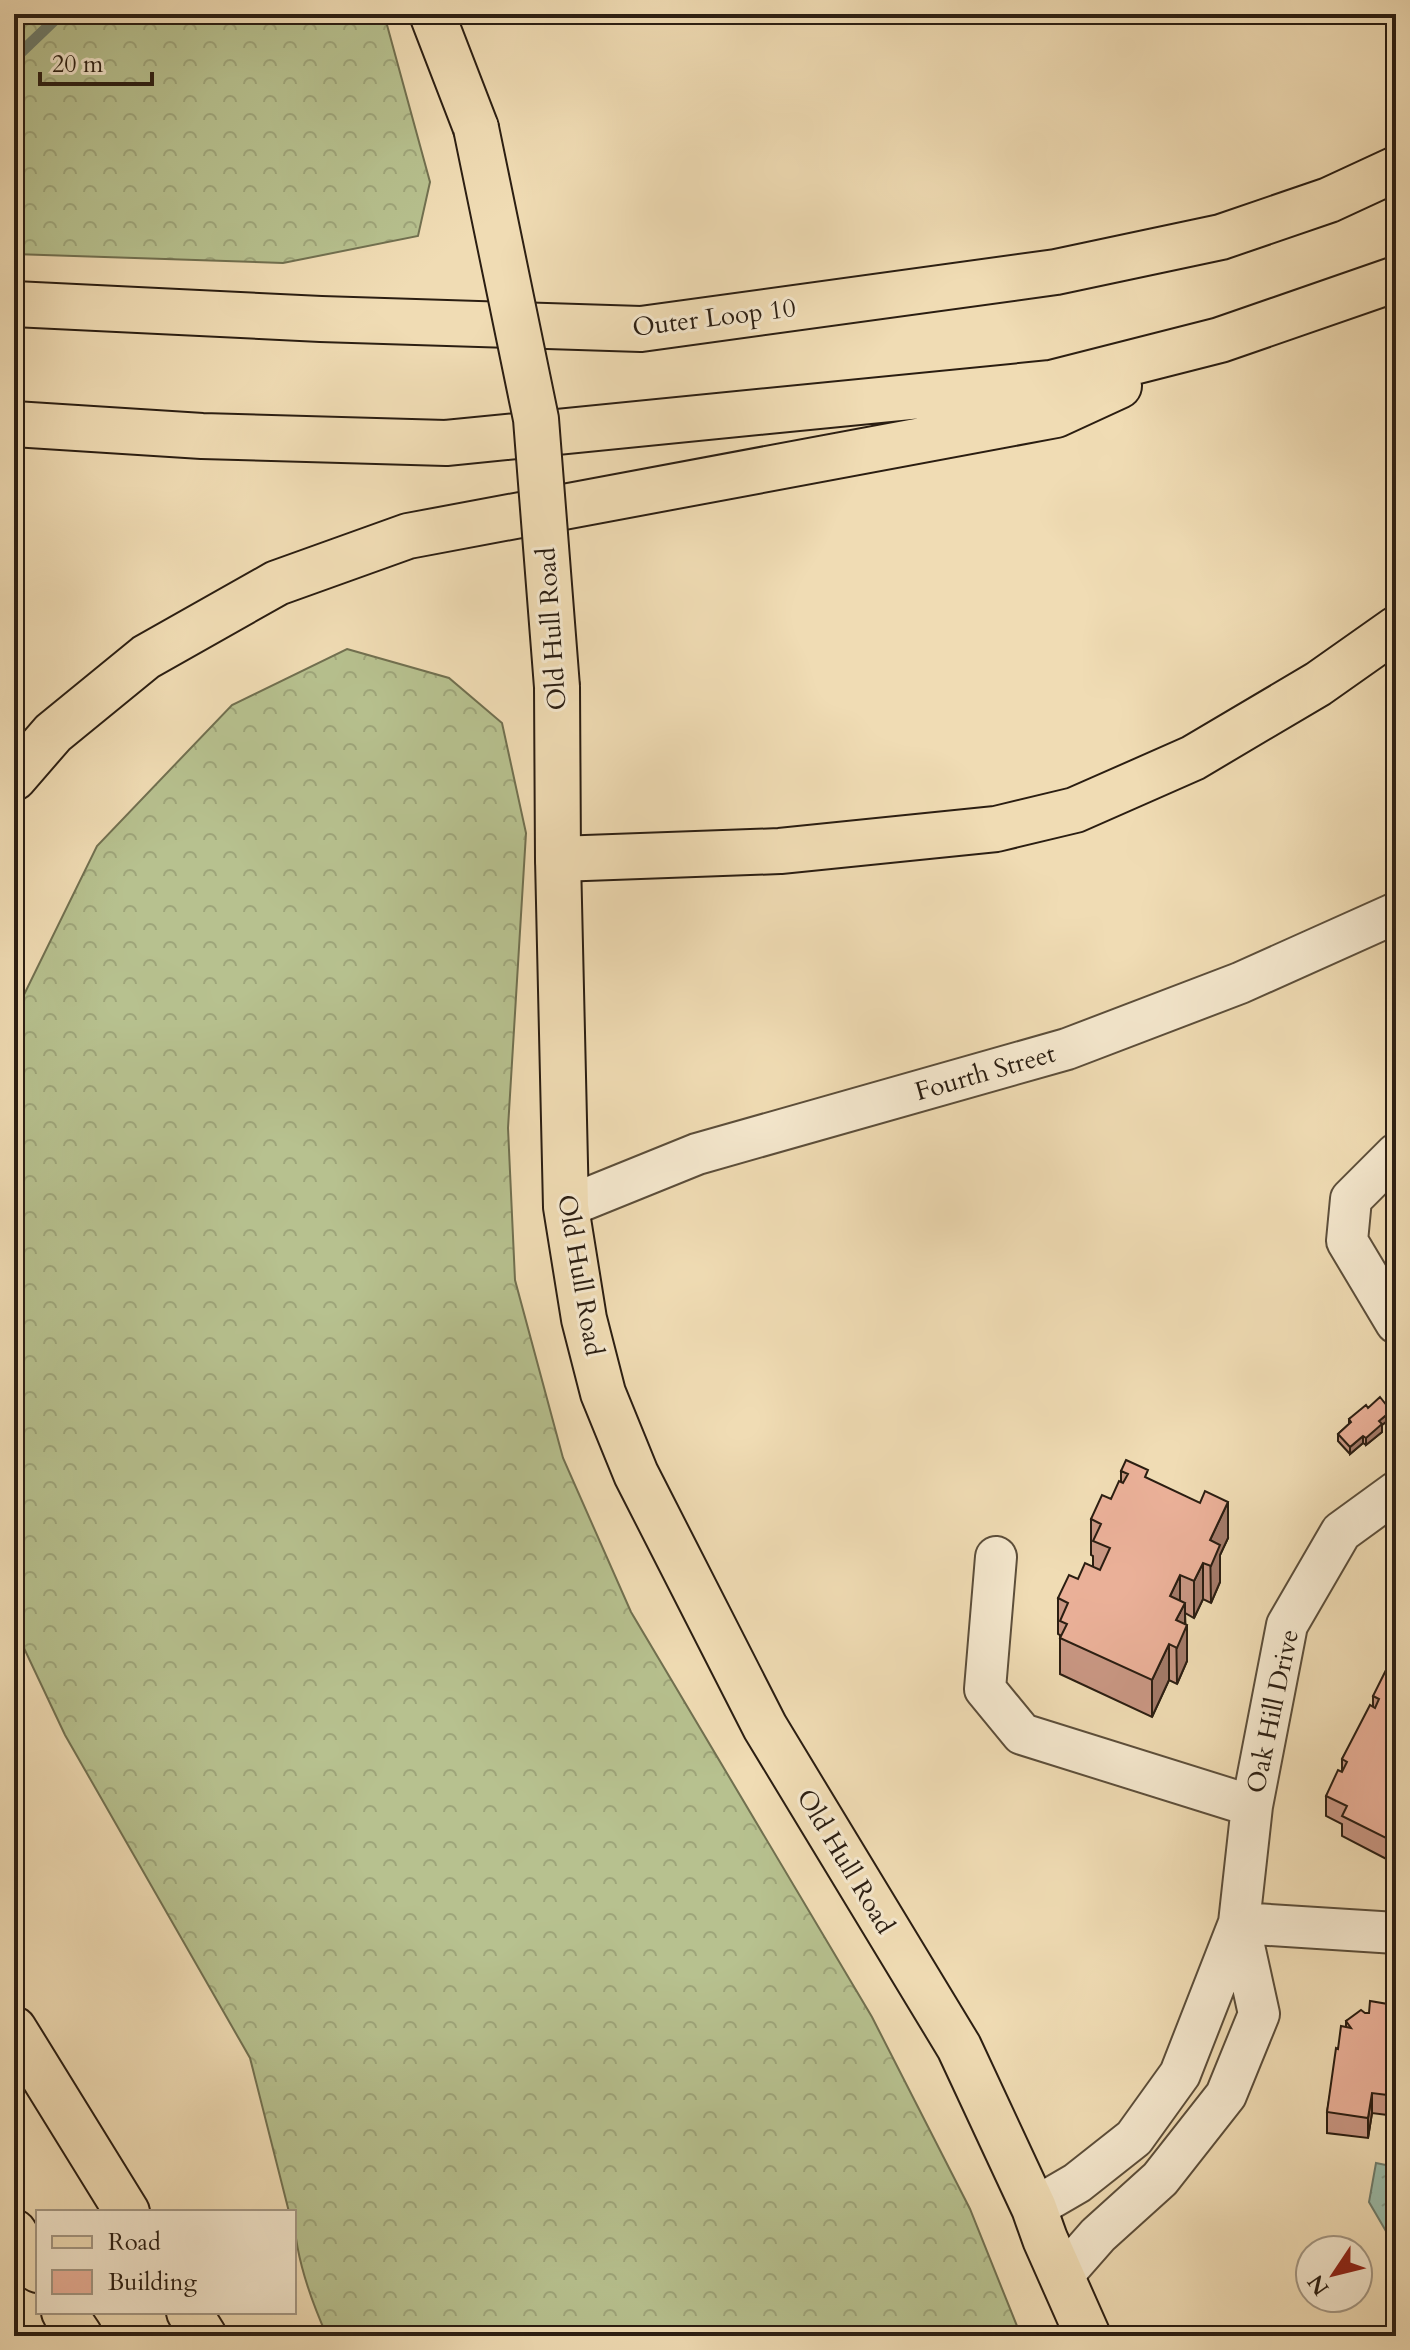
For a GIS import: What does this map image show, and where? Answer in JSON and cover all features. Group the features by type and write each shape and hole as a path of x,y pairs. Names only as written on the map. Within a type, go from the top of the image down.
{"main road":[{"name":"Old Hull Road","path":"432,14 476,128 536,419 557,687 566,1207 584,1319 603,1393 636,1474 765,1727 959,2047 1034,2208 1088,2336"},
{"name":"Outer Loop 10","path":"14,304 336,320 641,329 1056,272 1206,241 1329,200 1396,169"},
{"path":"14,424 202,436 446,443 1051,383 1220,340 1396,279"},
{"path":"14,778 53,733 146,657 277,583 310,570 408,536 1056,415 1220,340"},
{"path":"558,859 780,851 996,829 1075,810 1193,758 1318,684 1396,629"},
{"path":"14,2029 126,2210"},
{"path":"14,2232 36,2267"},
{"path":"65,2314 80,2336"},
{"path":"190,2314 204,2336"}],"street":[{"name":"Fourth Street","path":"566,1207 697,1154 1067,1049 1240,983 1396,913"},
{"path":"1396,1154 1351,1199 1347,1241 1396,1323"},
{"name":"Oak Hill Drive","path":"1034,2208 1077,2183 1134,2138 1180,2074 1239,1923 1252,1806 1287,1625 1341,1532 1396,1492"},
{"path":"996,1557 985,1689 1022,1734 1252,1806"},
{"path":"1239,1923 1396,1933"},
{"name":"Oak Hill Drive","path":"1062,2276 1098,2235 1160,2179 1226,2095 1259,2014 1239,1923"}],"green space":[{"path":"14,14 384,14 430,182 418,236 283,263 14,254"},
{"path":"347,649 449,678 502,723 526,833 508,1128 515,1280 563,1458 631,1612 872,2017 970,2209 1021,2336 327,2336 304,2276 296,2236 296,2210 288,2210 250,2058 65,1735 14,1627 14,1015 97,846 232,705"}],"water":[{"path":"1376,2163 1396,2167 1394,2245 1369,2202"}],"building":[{"path":"1380,1397 1391,1411 1379,1421 1382,1424 1350,1447 1338,1434 1351,1422 1349,1419"},
{"path":"1126,1460 1148,1470 1145,1477 1200,1503 1205,1491 1228,1502 1210,1540 1220,1545 1211,1566 1203,1563 1194,1581 1180,1575 1170,1596 1185,1603 1176,1620 1187,1625 1177,1648 1169,1644 1152,1680 1060,1638 1067,1624 1060,1621 1068,1603 1058,1598 1069,1575 1078,1579 1085,1563 1100,1570 1110,1548 1093,1541 1101,1524 1091,1519 1102,1495 1111,1499 1119,1481 1123,1483 1128,1474 1121,1471"},
{"path":"1386,1670 1396,1676 1396,1843 1342,1816 1347,1806 1326,1796 1338,1770 1342,1772 1347,1762 1342,1759 1370,1705 1375,1708 1379,1699 1373,1696"},
{"path":"1390,1993 1396,1994 1396,2096 1372,2093 1368,2118 1327,2112 1341,2026 1351,2028 1346,2021 1361,2010 1369,2013 1370,2001 1388,2004"}],"waterway":[{"path":"14,59 61,14"}]}
